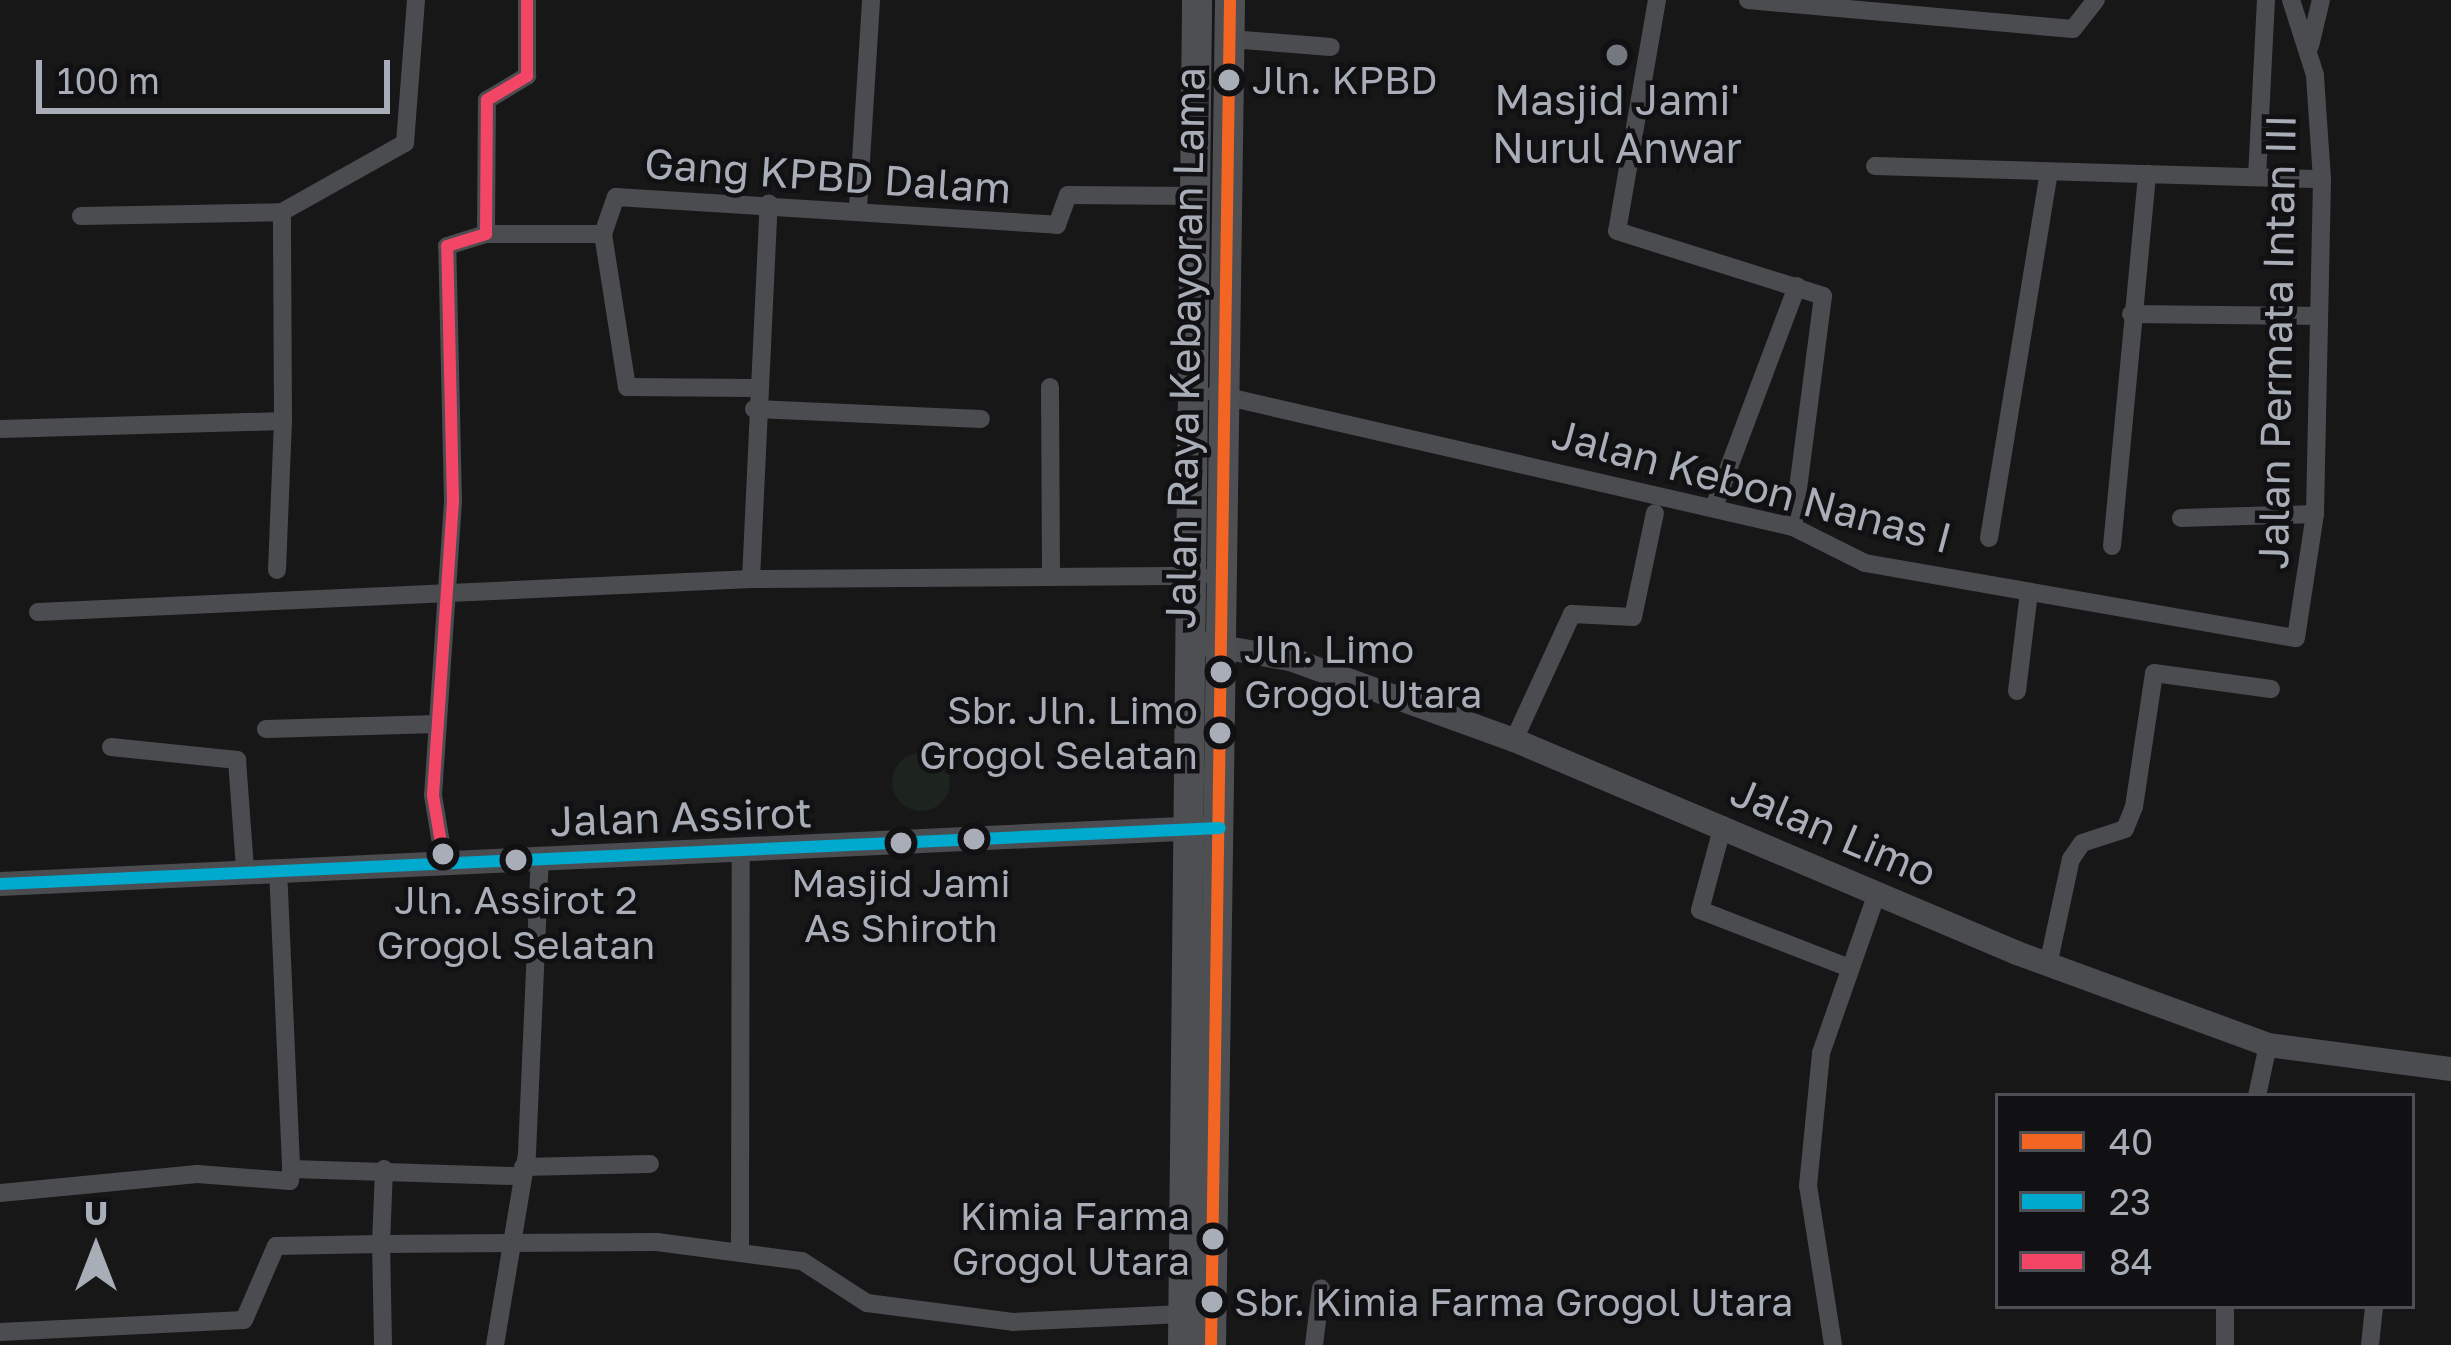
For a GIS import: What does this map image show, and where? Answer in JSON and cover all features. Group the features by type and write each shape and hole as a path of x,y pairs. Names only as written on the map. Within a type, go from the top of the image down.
{"main road":[{"name":"Jalan Raya Kebayoran Lama","path":"1197,0 1191,643 1206,828"},
{"name":"Jalan Raya Kebayoran Lama","path":"1211,1345 1198,1260 1206,828 1223,644 1230,0"},
{"name":"Jalan Raya Kebayoran Lama","path":"1183,1330 1198,1260"}],"street":[{"path":"82,216 282,212 411,137 416,0"},
{"path":"444,861 437,724 450,600 447,246 486,234 487,100 527,76 527,0"},
{"path":"858,208 871,0"},
{"path":"1657,0 1618,235 1797,286 1827,304 1793,527"},
{"path":"1748,0 2073,29 2096,0"},
{"path":"2257,177 2266,0"},
{"name":"Jalan Permata Intan III","path":"2291,0 2292,29 2310,46"},
{"name":"Jalan Permata Intan III","path":"2296,638 2315,514 2322,179 2310,46 2320,0"},
{"path":"1230,39 1330,47"},
{"path":"1875,166 2322,179"},
{"path":"1989,538 2049,172"},
{"path":"2112,546 2147,174"},
{"name":"Gang KPBD Dalam","path":"486,234 603,234 616,197 858,208 1057,225 1064,196 1192,196"},
{"path":"751,580 754,409 769,203"},
{"path":"277,571 283,421 282,212"},
{"path":"603,234 627,387 756,388"},
{"path":"1714,507 1797,286"},
{"path":"2131,314 2319,316"},
{"path":"1050,387 1051,571"},
{"name":"Jalan Kebon Nanas I","path":"1192,393 1226,394 1714,507 1793,527 1865,563 2296,638"},
{"path":"754,409 981,419"},
{"path":"0,429 283,421"},
{"path":"1514,740 1572,614 1633,617 1655,513"},
{"path":"2181,518 2315,514"},
{"path":"38,612 450,600 751,580 1051,571 1224,577"},
{"path":"2017,691 2029,592"},
{"name":"Jalan Limo","path":"1191,643 1223,644 1514,740 2048,965 2268,1045 2451,1069"},
{"path":"2048,965 2072,859 2082,843 2126,829 2134,807 2154,673 2271,689"},
{"path":"266,729 437,724"},
{"path":"111,748 237,760 245,870"},
{"path":"1723,825 1700,910 1847,967"},
{"name":"Jalan Assirot","path":"0,884 444,861 741,854 1206,828"},
{"path":"740,1253 741,854"},
{"path":"494,1345 521,1171 540,861"},
{"path":"0,1193 197,1174 290,1181 278,868"},
{"path":"1832,1345 1808,1186 1821,1053 1847,967 1877,893"},
{"path":"2258,1093 2268,1045"},
{"path":"292,1169 521,1171 650,1164"},
{"path":"383,1345 384,1169"},
{"path":"0,1332 244,1320 276,1246 657,1241 802,1262 867,1304 1013,1322 1183,1330"},
{"path":"1314,1345 1321,1288"},
{"path":"2225,1309 2225,1345"},
{"path":"2370,1345 2374,1309"}],"shaded area":[{"path":"921,753 942,761 950,782 942,803 921,811 900,803 892,782 900,761"}],"transit line":[{"name":"84","path":"444,861 433,795 453,501 447,246 486,234 487,100 527,76 527,0"},
{"name":"40","path":"1211,1345 1230,0"},
{"name":"23","path":"0,884 1220,828"}],"place":[{"name":"Masjid Jami' Nurul Anwar","path":"1617,55"},
{"name":"Jln. KPBD","path":"1229,80"},
{"name":"Jln. Limo Grogol Utara","path":"1221,672"},
{"name":"Sbr. Jln. Limo Grogol Selatan","path":"1220,733"},
{"name":"Masjid Jami As Shiroth","path":"901,843"},
{"name":"Jln. Assirot 2 Grogol Selatan","path":"516,860"},
{"name":"Kimia Farma Grogol Utara","path":"1213,1239"},
{"name":"Sbr. Kimia Farma Grogol Utara","path":"1212,1302"}]}
